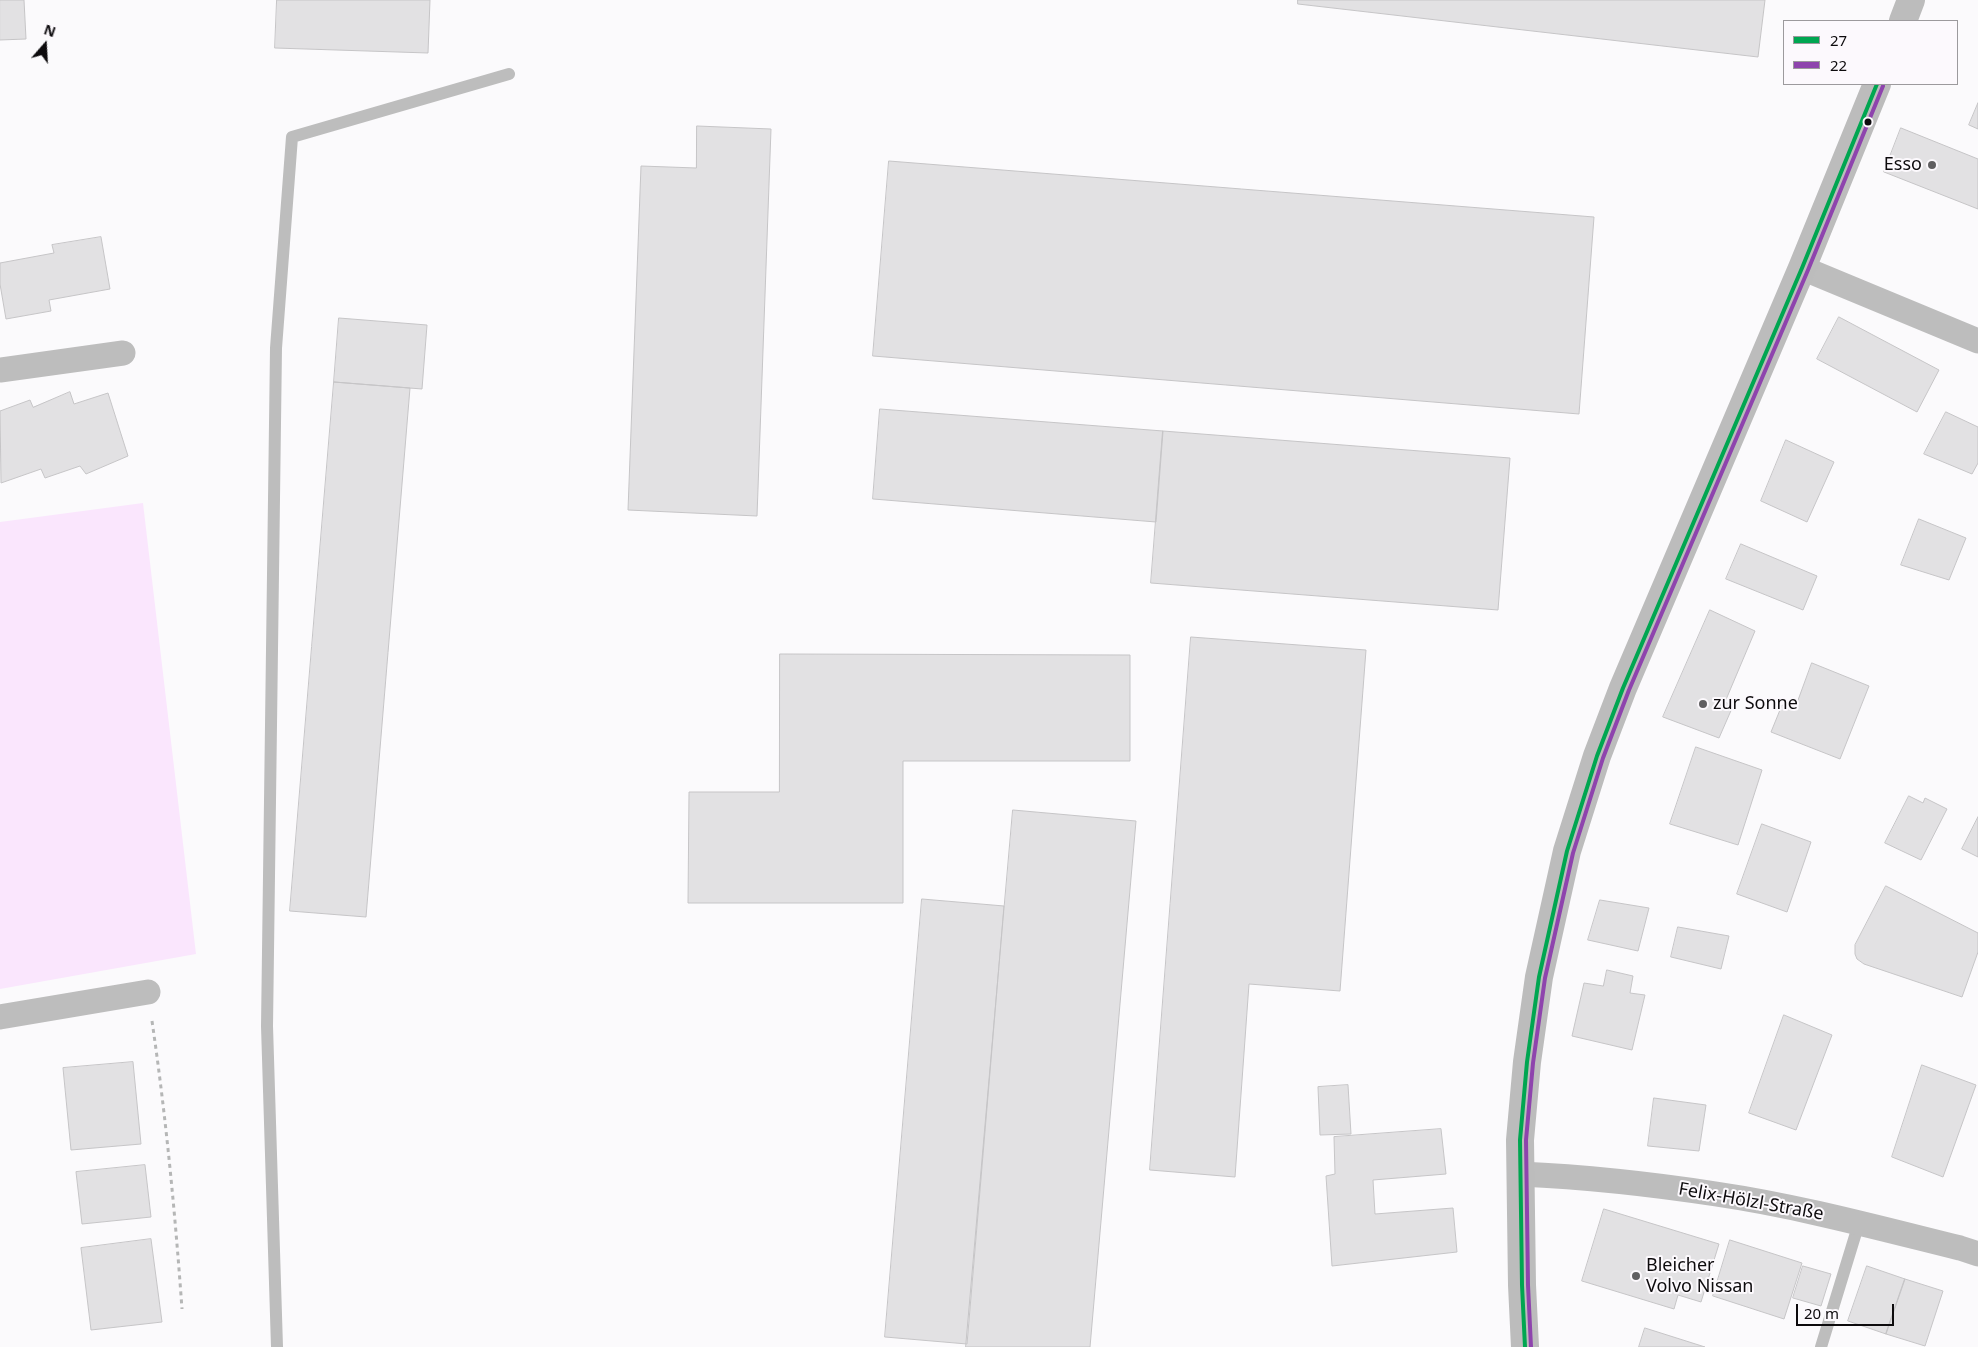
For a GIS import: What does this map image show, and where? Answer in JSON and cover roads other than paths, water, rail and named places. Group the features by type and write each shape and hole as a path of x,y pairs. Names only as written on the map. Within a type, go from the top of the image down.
{"main road":[{"path":"1903,20 1912,0"},
{"path":"1525,1347 1522,1285 1520,1140 1527,1062 1539,977 1566,851 1596,756 1802,268 1877,85"}],"street":[{"path":"1802,268 1978,341"},
{"path":"0,370 123,353"},
{"path":"0,1017 148,992"},
{"name":"Felix-Hölzl-Straße","path":"1520,1174 1580,1177 1717,1194 1859,1223 1978,1254"}],"lane":[{"path":"277,1347 267,1026 276,348 292,137 509,74"},
{"path":"1821,1347 1859,1223"}],"place":[{"name":"Esso","path":"1932,165"},
{"name":"zur Sonne","path":"1703,704"},
{"name":"Bleicher Volvo Nissan","path":"1636,1276"}]}
